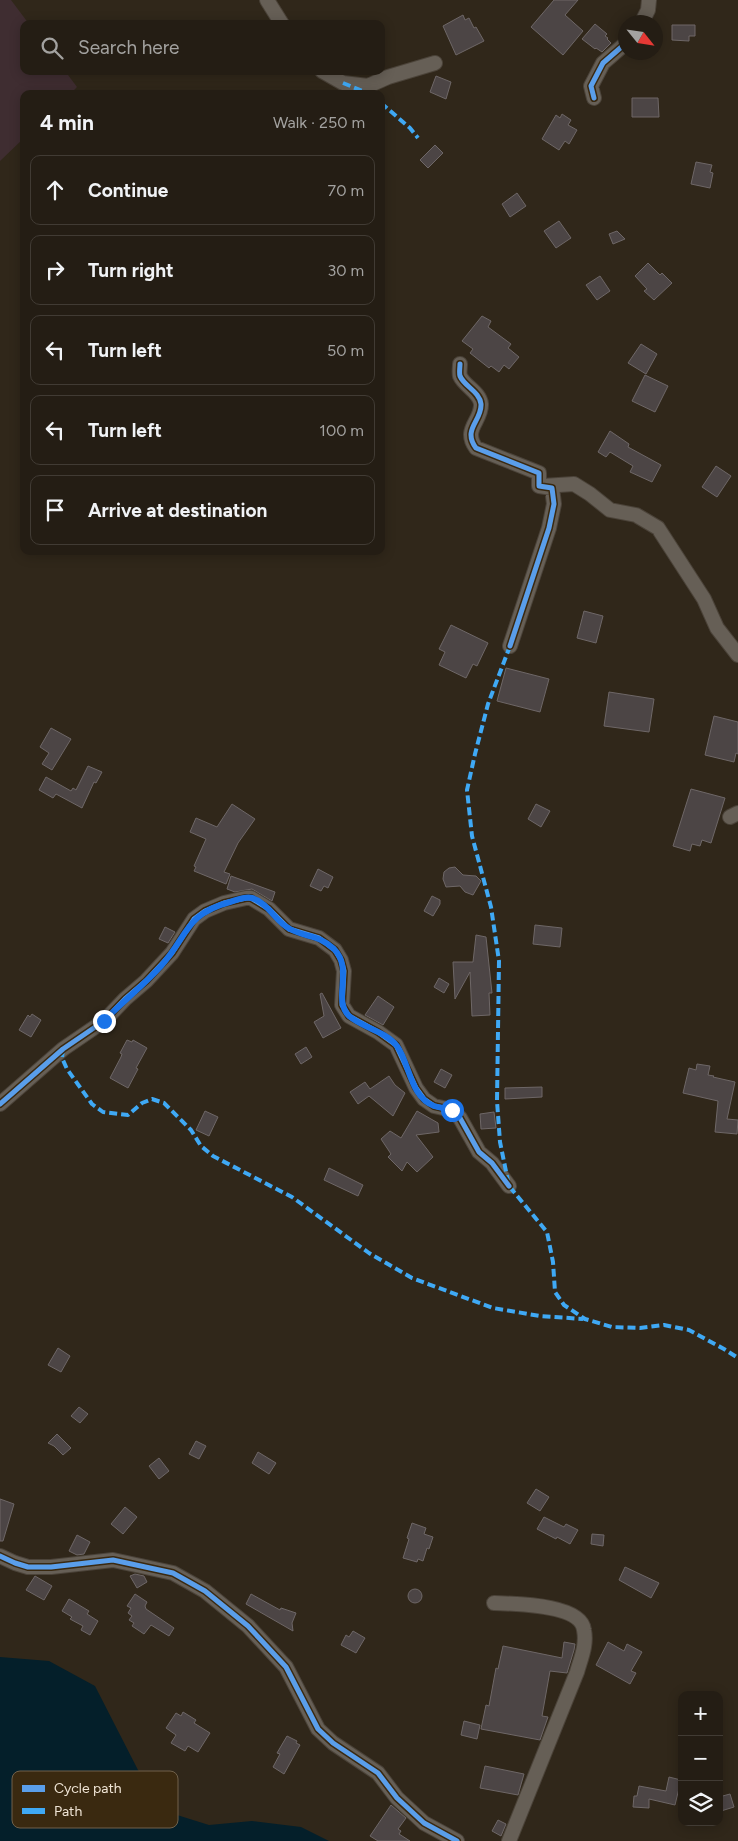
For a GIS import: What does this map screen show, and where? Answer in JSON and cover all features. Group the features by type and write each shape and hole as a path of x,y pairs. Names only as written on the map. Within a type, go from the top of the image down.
{"street":[{"path":"267,0 280,20"},
{"path":"646,15 649,0"},
{"path":"594,98 592,86 603,63 618,50"},
{"path":"329,75 343,83 368,86 388,77 436,63"},
{"path":"460,364 460,376 480,398 481,406 471,431 471,442 476,448 539,473 539,486"},
{"path":"539,486 574,484 610,510 636,515 658,528 704,599 717,628 738,655"},
{"path":"510,646 549,528 554,504 552,488 539,486"},
{"path":"0,1104 63,1049 104,1021 146,981 172,953 194,919 205,911 224,903 251,898 269,909 289,929 319,938 335,950 341,960 344,971 342,1005 349,1016 378,1032 396,1045 416,1088 424,1099 434,1106 452,1110 460,1118 480,1152 492,1163 509,1186"},
{"path":"0,1556 28,1567 51,1567 113,1560 173,1573 205,1590 248,1626 286,1667 318,1729 333,1743 378,1773 397,1798 424,1823 457,1841"},
{"path":"494,1603 558,1610 578,1618 584,1628 585,1647 577,1672 510,1841"}],"shaded area":[{"path":"0,0 11,0 26,20 20,20 20,75 68,75 77,87 74,90 20,90 20,142 0,161"}],"water":[{"path":"0,1657 49,1661 95,1686 139,1771 12,1771 12,1828 178,1828 178,1815 209,1825 252,1821 301,1827 329,1841 0,1841"}],"building":[{"path":"554,0 578,0 565,15 583,31 563,55 531,27"},
{"path":"463,15 465,20 469,18 484,41 456,55 443,26"},
{"path":"595,24 607,34 605,36 611,43 602,52 582,39"},
{"path":"672,25 695,25 695,36 689,36 689,41 672,40"},
{"path":"436,76 451,82 446,99 430,92"},
{"path":"632,98 658,98 659,117 632,117"},
{"path":"562,114 571,120 568,125 577,130 569,144 565,141 559,150 542,139 556,115 560,118"},
{"path":"435,145 443,153 428,168 420,160"},
{"path":"696,162 712,165 710,172 713,173 710,188 691,184"},
{"path":"517,193 526,206 510,217 502,204"},
{"path":"559,221 571,238 556,248 544,231"},
{"path":"617,231 625,239 613,244 609,234"},
{"path":"648,263 660,275 662,273 672,283 654,300 644,291 647,289 635,276"},
{"path":"600,276 610,291 597,300 586,285"},
{"path":"482,316 491,321 488,327 511,344 508,348 519,357 509,369 504,365 499,372 491,366 489,368 470,353 473,349 462,341"},
{"path":"641,344 657,354 646,374 628,363"},
{"path":"645,375 668,386 655,412 632,401"},
{"path":"610,431 629,444 628,447 661,465 652,482 630,472 633,466 610,452 606,457 598,452"},
{"path":"716,466 731,476 717,497 702,487"},
{"path":"584,611 603,616 596,643 577,638"},
{"path":"451,625 488,643 477,666 473,664 466,678 439,665 445,652 439,649"},
{"path":"506,668 549,679 540,712 497,701"},
{"path":"609,692 654,699 649,732 604,726"},
{"path":"714,716 738,722 738,754 736,753 734,762 705,755"},
{"path":"51,728 71,739 52,770 42,764 49,753 40,747"},
{"path":"88,766 102,772 96,783 94,782 82,808 56,794 53,798 39,790 46,777 71,791 73,788 76,790"},
{"path":"691,789 725,798 711,843 702,840 700,846 692,844 690,851 673,846"},
{"path":"232,804 255,819 238,843 224,872 230,874 226,884 194,871 196,867 194,866 206,839 190,832 196,818 217,827"},
{"path":"536,804 550,811 541,827 528,819"},
{"path":"455,867 463,875 476,876 481,881 473,895 465,892 460,886 446,887 443,879 444,872 449,868"},
{"path":"318,869 333,877 328,888 324,886 321,891 310,886"},
{"path":"231,876 275,892 272,901 252,889 235,892 227,889"},
{"path":"432,896 440,900 440,904 433,916 424,911"},
{"path":"535,925 562,928 560,947 533,944"},
{"path":"165,927 175,932 168,943 159,939"},
{"path":"476,935 486,937 492,993 489,993 490,1015 472,1016 470,972 455,999 453,962 473,962"},
{"path":"439,978 449,984 444,993 434,987"},
{"path":"322,993 341,1028 323,1038 314,1022 324,1016 320,994"},
{"path":"378,996 394,1007 383,1025 365,1015"},
{"path":"32,1014 41,1020 31,1037 19,1030 28,1015 30,1017"},
{"path":"127,1040 132,1042 133,1040 147,1048 128,1088 110,1078"},
{"path":"306,1047 312,1057 301,1064 295,1054"},
{"path":"697,1064 710,1066 708,1075 735,1082 727,1119 738,1120 737,1134 715,1132 718,1101 683,1093 689,1068 696,1070"},
{"path":"441,1069 452,1075 445,1088 434,1082"},
{"path":"389,1076 395,1085 405,1093 393,1116 369,1096 358,1104 350,1092 365,1082 370,1089"},
{"path":"542,1087 542,1097 505,1099 505,1088"},
{"path":"205,1111 218,1117 209,1136 196,1130"},
{"path":"417,1111 438,1123 439,1132 416,1135 433,1157 417,1172 407,1162 402,1171 388,1157 391,1154 381,1139 390,1131 401,1138"},
{"path":"494,1112 496,1128 481,1129 480,1114"},
{"path":"329,1168 363,1185 358,1196 324,1180"},
{"path":"58,1348 70,1356 61,1372 48,1365"},
{"path":"79,1407 88,1414 80,1423 71,1416"},
{"path":"57,1434 71,1448 63,1455 48,1443"},
{"path":"196,1441 206,1446 199,1459 189,1454"},
{"path":"258,1452 276,1463 269,1474 252,1463"},
{"path":"159,1458 169,1471 159,1479 149,1466"},
{"path":"536,1489 549,1497 540,1511 527,1503"},
{"path":"0,1499 14,1504 3,1541 0,1541"},
{"path":"125,1507 137,1517 123,1534 111,1524"},
{"path":"544,1517 564,1527 566,1524 578,1530 570,1544 537,1529"},
{"path":"412,1523 426,1528 424,1534 433,1537 423,1561 418,1559 417,1562 403,1558"},
{"path":"592,1534 604,1535 603,1546 591,1544"},
{"path":"77,1535 90,1542 84,1554 77,1555 69,1551"},
{"path":"625,1567 659,1583 651,1598 619,1580"},
{"path":"135,1574 144,1576 147,1582 137,1588 130,1576"},
{"path":"35,1576 52,1586 44,1600 26,1590"},
{"path":"415,1589 420,1591 422,1596 420,1601 415,1603 410,1601 408,1596 410,1591"},
{"path":"135,1594 147,1602 146,1609 174,1628 169,1636 151,1625 144,1634 132,1626 134,1623 129,1620 132,1616 128,1613 131,1608 127,1606"},
{"path":"251,1594 280,1610 281,1608 296,1613 292,1623 293,1631 246,1604"},
{"path":"69,1599 89,1611 87,1614 98,1621 90,1635 81,1630 83,1626 70,1619 72,1617 62,1611"},
{"path":"353,1631 365,1638 356,1653 341,1645 346,1635 349,1637"},
{"path":"564,1642 575,1644 574,1650 567,1673 550,1671 542,1716 548,1717 540,1740 481,1729 486,1705 489,1706 496,1668 498,1669 503,1646 562,1658"},
{"path":"608,1642 624,1651 627,1644 642,1652 631,1671 636,1673 630,1684 596,1665"},
{"path":"183,1712 196,1720 194,1723 210,1733 198,1752 188,1746 185,1751 171,1743 176,1735 166,1728 176,1713 181,1716"},
{"path":"464,1721 480,1725 477,1739 461,1735"},
{"path":"287,1736 297,1741 296,1743 300,1745 284,1774 273,1767 280,1754 277,1753"},
{"path":"485,1766 524,1774 518,1795 480,1788"},
{"path":"669,1777 678,1779 678,1792 675,1805 649,1799 649,1808 633,1807 634,1796 637,1796 639,1786 666,1791"},
{"path":"730,1794 734,1807 723,1810 723,1796"},
{"path":"391,1805 406,1818 398,1829 401,1831 399,1834 410,1841 378,1841 370,1836"},
{"path":"498,1820 506,1824 501,1836 492,1831"}],"marked path":[{"path":"343,83 360,90"},
{"path":"385,106 410,128 418,138"},
{"path":"510,646 488,704 467,790 472,836 491,907 499,961 497,1101 500,1142 509,1186 547,1232 553,1262 555,1292 564,1305 585,1319 612,1327 640,1328 664,1325 689,1330 738,1358"},
{"path":"63,1049 62,1058 67,1069 92,1104 103,1112 128,1115 142,1103 152,1099 164,1103 191,1130 201,1146 213,1156 292,1197 369,1253 412,1278 493,1308 540,1316 583,1319"}],"cycle path":[{"path":"594,98 591,86 603,63 618,50"},
{"path":"460,364 462,380 478,396 481,404 471,436 476,448 539,473 539,486 552,488 554,504 549,528 510,646"},
{"path":"0,1104 63,1049 104,1021 146,981 172,953 194,919 205,911 224,903 251,898 269,909 289,929 319,938 335,950 341,960 344,971 342,1005 349,1016 378,1032 396,1045 416,1088 424,1099 434,1106 452,1110 460,1118 479,1152 492,1163 509,1186"},
{"path":"0,1556 28,1567 51,1567 113,1560 173,1573 205,1591 248,1626 286,1667 318,1729 333,1743 378,1773 397,1798 424,1823 457,1841"}],"route":[{"path":"104,1021 172,953 194,919 205,911 224,903 251,898 269,909 289,929 319,938 335,950 341,960 344,971 342,1005 349,1016 378,1032 396,1045 416,1088 424,1099 434,1106 452,1110"}]}
